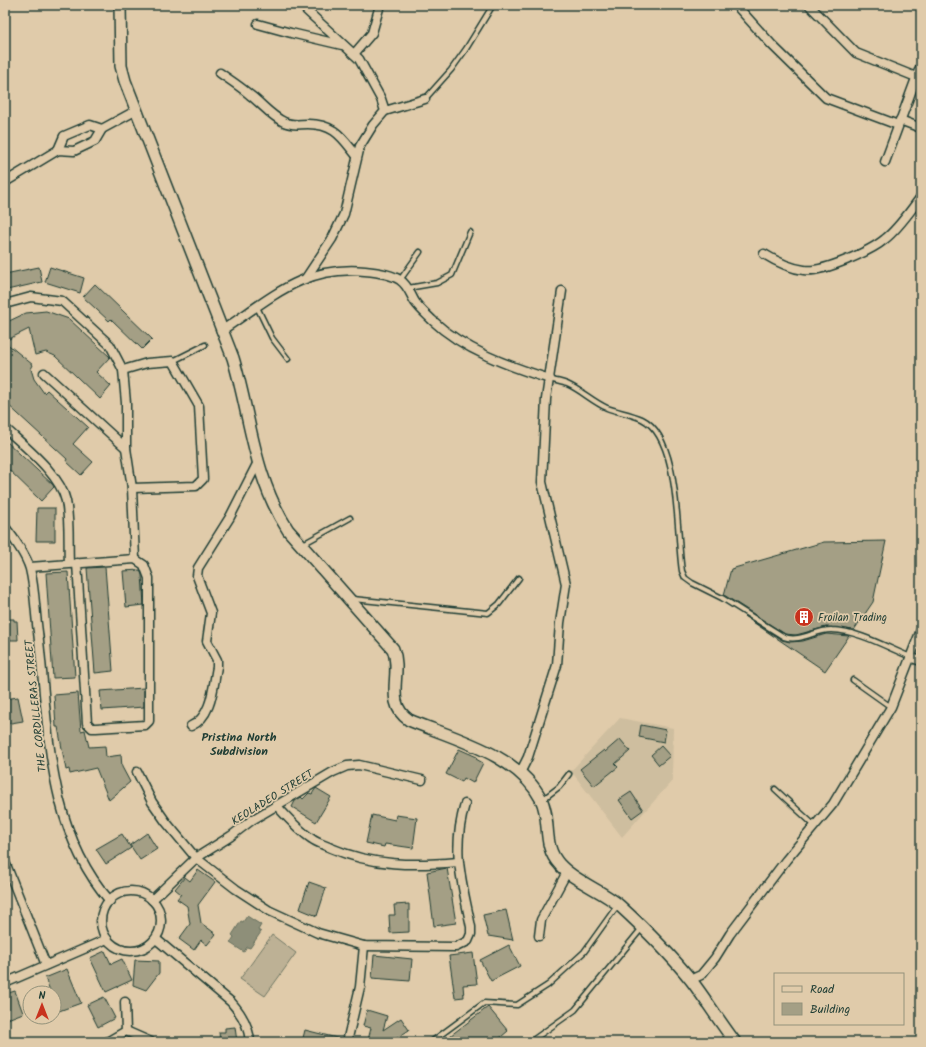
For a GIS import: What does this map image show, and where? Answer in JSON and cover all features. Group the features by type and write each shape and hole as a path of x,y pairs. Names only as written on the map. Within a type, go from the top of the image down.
{"street":[{"path":"120,5 121,66 221,331 233,358 240,382 257,464 267,492 278,515 300,545 392,649 396,664 395,699 397,708 401,714 409,720 485,751 520,773 542,800 552,855 567,872 618,904 643,927 690,980 735,1042"},
{"path":"354,54 372,33 380,5"},
{"path":"736,5 772,45 826,98 921,128"},
{"path":"809,5 856,53 916,77"},
{"path":"306,10 342,45 354,54 368,75 385,111"},
{"path":"258,24 291,34 342,45"},
{"path":"885,162 921,65"},
{"path":"220,74 251,95 276,118 285,123 295,125 322,125 331,128 337,132 357,156"},
{"path":"306,278 332,239 344,214 357,156 364,138 385,111 425,99"},
{"path":"5,182 58,150 74,151 96,141 102,129 137,110"},
{"path":"58,150 64,136 90,125 102,129"},
{"path":"764,254 780,264 805,271 845,261 863,253 885,240 896,229 921,197"},
{"path":"221,331 292,283 331,271 351,270 372,272 400,280 408,288 423,312 452,335 500,362 550,379"},
{"path":"520,773 535,737 557,665 560,623 566,584 542,482 546,399 562,291"},
{"path":"5,304 31,297 62,301 110,345 123,370 126,403 126,448 132,488 135,559"},
{"path":"123,370 147,363 173,361 199,406 203,479 196,486 132,488"},
{"path":"44,373 126,448"},
{"path":"5,428 32,452 62,490 67,510 73,563 87,723 92,728 142,726 148,723 150,716 149,578 144,565 135,559 73,563 30,567"},
{"path":"191,726 202,720 206,712 217,667 217,660 207,641 212,613 197,576 198,568 230,517 257,464"},
{"name":"THE CORDILLERAS STREET","path":"5,527 30,567 40,648 46,724 54,776 68,825 80,855 98,887 110,901"},
{"path":"690,980 701,974 715,958 739,921 786,860 834,804 891,707 912,658 921,630"},
{"path":"912,658 921,661"},
{"name":"KEOLADEO STREET","path":"152,900 196,858 276,805 333,772 347,766 359,765 422,780"},
{"path":"137,772 156,807 196,858 236,889 270,911 318,932 364,946 456,947 468,941 471,934 471,927 458,862 459,825 465,804"},
{"path":"276,805 289,819 312,839 347,855 382,863 423,865 458,862"},
{"path":"5,862 46,965"},
{"path":"539,936 541,920 567,872"},
{"path":"131,892 146,895 152,900 157,905 161,918 159,932 156,939 141,950 132,951 118,948 107,939 101,919 103,912 110,901 123,893 131,892"},
{"path":"5,983 107,939"},
{"path":"156,939 231,1002 240,1013 246,1024 250,1042"},
{"path":"346,1042 360,987 364,946"},
{"path":"125,1002 126,1031"},
{"path":"106,1042 126,1031"},
{"path":"126,1031 151,1042"}],"lane":[{"path":"425,99 455,65 493,5"},
{"path":"408,288 437,283 452,275 470,232"},
{"path":"400,280 420,252"},
{"path":"257,307 272,338 288,358"},
{"path":"173,361 205,345"},
{"path":"550,379 567,384 606,407 643,419 654,430 662,445 673,476 677,500 680,556 682,571 685,578 784,637 792,640 830,630 848,632 912,658"},
{"path":"300,545 350,518"},
{"path":"348,598 488,613 499,604 519,578"},
{"path":"853,680 891,707"},
{"path":"542,800 559,787 569,774"},
{"path":"775,789 815,826"},
{"path":"431,1042 484,1003 517,1005 548,985 584,952 618,904"},
{"path":"530,1042 575,1010 643,927"}],"shaded area":[{"path":"620,718 673,728 672,781 622,837 571,771"},
{"path":"247,916 261,925 258,930 261,932 250,948 247,947 244,952 230,943 234,937 232,935 241,921 243,922"},
{"path":"272,935 296,953 265,996 240,979"}],"building":[{"path":"39,267 42,282 7,290 5,274"},
{"path":"50,267 84,278 80,293 45,282"},
{"path":"95,284 152,339 142,349 111,319 109,321 83,297"},
{"path":"46,311 69,319 110,357 96,372 111,386 100,399 55,356 46,352 35,355 29,329 5,341 5,323 26,313"},
{"path":"5,342 33,365 31,369 34,379 44,393 47,390 88,427 73,444 93,462 81,475 66,461 67,459 5,402"},
{"path":"5,440 53,485 54,487 41,501 5,466"},
{"path":"37,508 55,508 55,541 36,541"},
{"name":"Froilan Trading","path":"886,541 873,602 854,630 826,627 796,635 785,634 724,595 731,569 824,542"},
{"path":"105,567 113,671 95,673 87,568"},
{"path":"140,570 142,575 144,605 126,607 123,571"},
{"path":"68,572 75,677 53,678 46,573"},
{"path":"744,616 782,640 790,642 803,641 826,634 849,636 825,671"},
{"path":"5,619 14,619 14,621 17,621 18,640 5,640"},
{"path":"144,688 144,707 102,710 100,691"},
{"path":"78,693 81,731 85,730 89,747 105,746 106,757 121,755 122,767 130,782 109,800 96,768 70,774 69,769 66,770 58,727 56,727 54,695"},
{"path":"18,697 23,721 5,724 5,699"},
{"path":"641,725 666,730 664,742 639,737"},
{"path":"620,739 630,751 615,764 618,767 594,786 580,769 604,750 605,752"},
{"path":"661,746 670,756 659,765 651,755"},
{"path":"459,749 477,757 476,759 483,763 473,783 464,778 462,782 446,774"},
{"path":"316,788 331,797 316,822 292,807 295,801 301,797 303,799 309,793 312,794"},
{"path":"631,792 643,810 632,818 619,800"},
{"path":"372,815 395,820 396,815 417,818 413,848 385,844 384,847 366,843"},
{"path":"147,833 157,849 140,860 130,845"},
{"path":"122,834 131,848 106,864 96,849"},
{"path":"447,868 456,923 434,926 427,872"},
{"path":"198,870 215,882 198,905 201,923 216,934 207,945 201,940 194,950 179,939 190,924 187,906 177,899 181,894 175,889 185,877 190,881"},
{"path":"309,882 326,888 317,916 300,909"},
{"path":"409,904 409,932 390,933 389,915 395,915 394,905"},
{"path":"506,910 513,940 488,936 483,915"},
{"path":"509,945 520,966 491,981 480,960"},
{"path":"105,951 111,964 122,959 132,980 106,992 90,958"},
{"path":"473,953 477,984 463,985 464,997 455,998 449,956"},
{"path":"374,955 412,959 410,981 372,978"},
{"path":"135,960 159,961 159,973 146,990 133,985"},
{"path":"67,969 81,1003 62,1010 62,985 48,985 45,978"},
{"path":"15,991 22,1013 5,1020 5,994"},
{"path":"104,997 115,1018 98,1027 87,1005"},
{"path":"488,1007 508,1031 495,1042 442,1042"},
{"path":"367,1010 387,1016 383,1030 401,1018 409,1030 391,1042 365,1042 368,1040 371,1028 363,1026"},
{"path":"235,1027 237,1042 220,1042 219,1032 225,1032 225,1028"},
{"path":"305,1030 341,1039 341,1042 302,1042"}],"place":[{"name":"Froilan Trading","path":"804,617"}],"district":[{"name":"Pristina North Subdivision","path":"239,744"}]}
